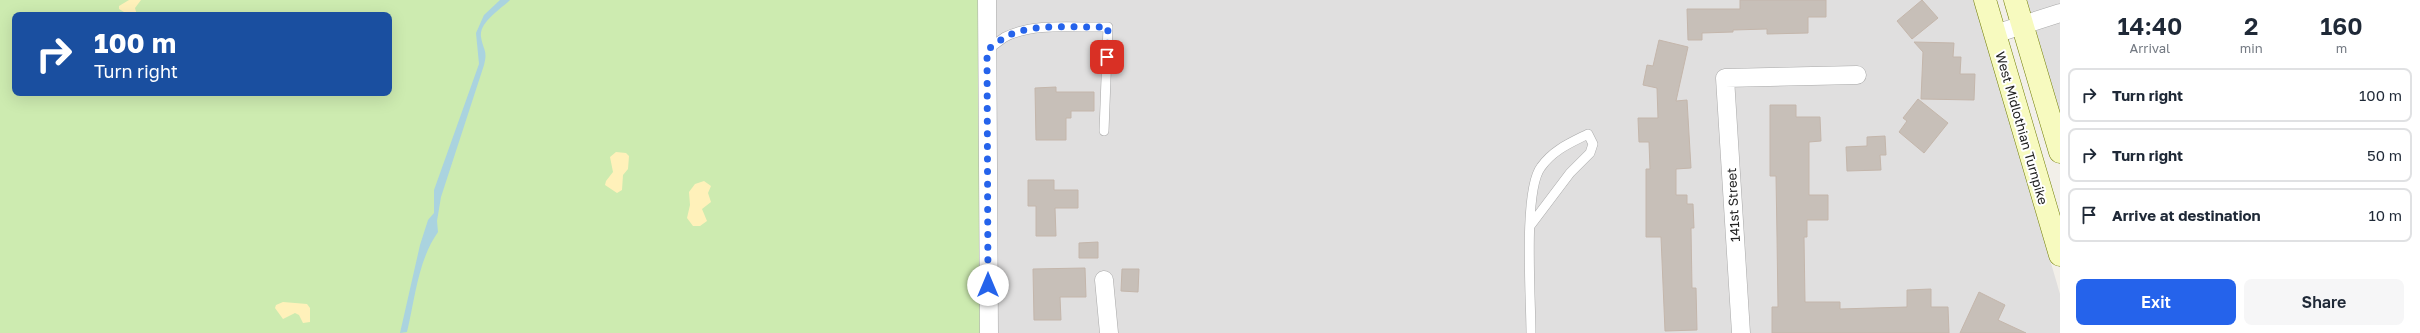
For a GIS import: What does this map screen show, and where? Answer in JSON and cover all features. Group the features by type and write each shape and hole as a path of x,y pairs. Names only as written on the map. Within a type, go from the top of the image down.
{"main road":[{"name":"West Midlothian Turnpike","path":"1985,0 2060,255"},
{"path":"2015,0 2060,152"}],"street":[{"path":"986,0 989,333"},
{"path":"1995,34 2060,13"},
{"name":"141st Street","path":"1741,333 1726,78 1857,75"},
{"path":"1104,280 1109,333"}],"lane":[{"path":"987,50 1006,37 1023,32 1048,28 1108,27 1104,131"},
{"path":"1530,226 1570,173 1590,153 1593,144 1588,134 1558,148 1540,168 1532,191 1530,226 1531,333"}],"shaded area":[{"path":"981,0 1974,0 2060,294 2060,333 984,333"},
{"path":"2027,0 2060,0 2060,113"}],"green space":[{"path":"0,0 981,0 984,333 0,333"}],"sand":[{"path":"129,0 141,0 135,8 136,12 124,12 119,9 119,6"},
{"path":"616,152 626,153 629,156 628,169 623,175 622,190 617,193 605,185 606,181 613,172 610,157"},
{"path":"704,181 711,186 708,193 711,202 702,209 707,221 700,226 693,226 687,218 690,205 689,192 695,184"},
{"path":"283,302 307,304 310,308 310,322 303,323 299,315 295,313 283,319 275,308 276,305"}],"water":[{"path":"500,0 510,0 487,21 481,31 485,53 484,65 441,197 437,221 438,232 431,243 422,267 407,332 400,333 420,245 428,220 434,213 434,190 479,64 476,33 484,15"}],"building":[{"path":"1740,0 1826,0 1826,17 1808,17 1808,33 1767,34 1767,29 1733,30 1733,32 1702,33 1702,40 1688,40 1687,9 1740,9"},
{"path":"1922,0 1938,18 1912,39 1897,21"},
{"path":"1659,40 1688,47 1676,101 1687,100 1691,168 1676,169 1676,195 1687,195 1687,204 1693,204 1694,228 1691,228 1692,288 1696,288 1697,330 1665,331 1661,237 1646,237 1646,169 1650,169 1649,142 1639,142 1638,118 1658,118 1657,88 1643,85 1647,65 1653,66"},
{"path":"1914,42 1954,43 1953,57 1961,57 1960,74 1975,74 1974,100 1921,99 1923,52"},
{"path":"1056,87 1056,92 1094,92 1094,111 1071,111 1071,118 1066,118 1066,140 1036,140 1035,88"},
{"path":"1918,99 1948,123 1924,153 1899,132 1907,121 1903,118"},
{"path":"1770,105 1796,105 1796,117 1820,117 1821,141 1809,142 1809,195 1828,195 1828,220 1807,220 1807,237 1804,237 1805,302 1840,302 1840,309 1907,307 1907,290 1931,289 1931,307 1948,307 1949,333 1772,333 1772,307 1778,307 1776,176 1770,176"},
{"path":"1885,136 1886,155 1880,155 1881,170 1847,171 1846,147 1867,146 1867,137"},
{"path":"1028,180 1054,180 1054,190 1078,190 1078,208 1055,208 1056,236 1036,236 1036,206 1028,206"},
{"path":"1098,242 1098,258 1079,258 1079,243"},
{"path":"1085,268 1086,297 1060,297 1061,320 1034,320 1033,269"},
{"path":"1122,269 1139,269 1138,292 1121,291"},
{"path":"1979,292 2005,305 1998,320 2026,333 1960,333"}],"route":[{"path":"988,285 987,50 1006,37 1023,32 1048,28 1108,27 1107,57"}]}
